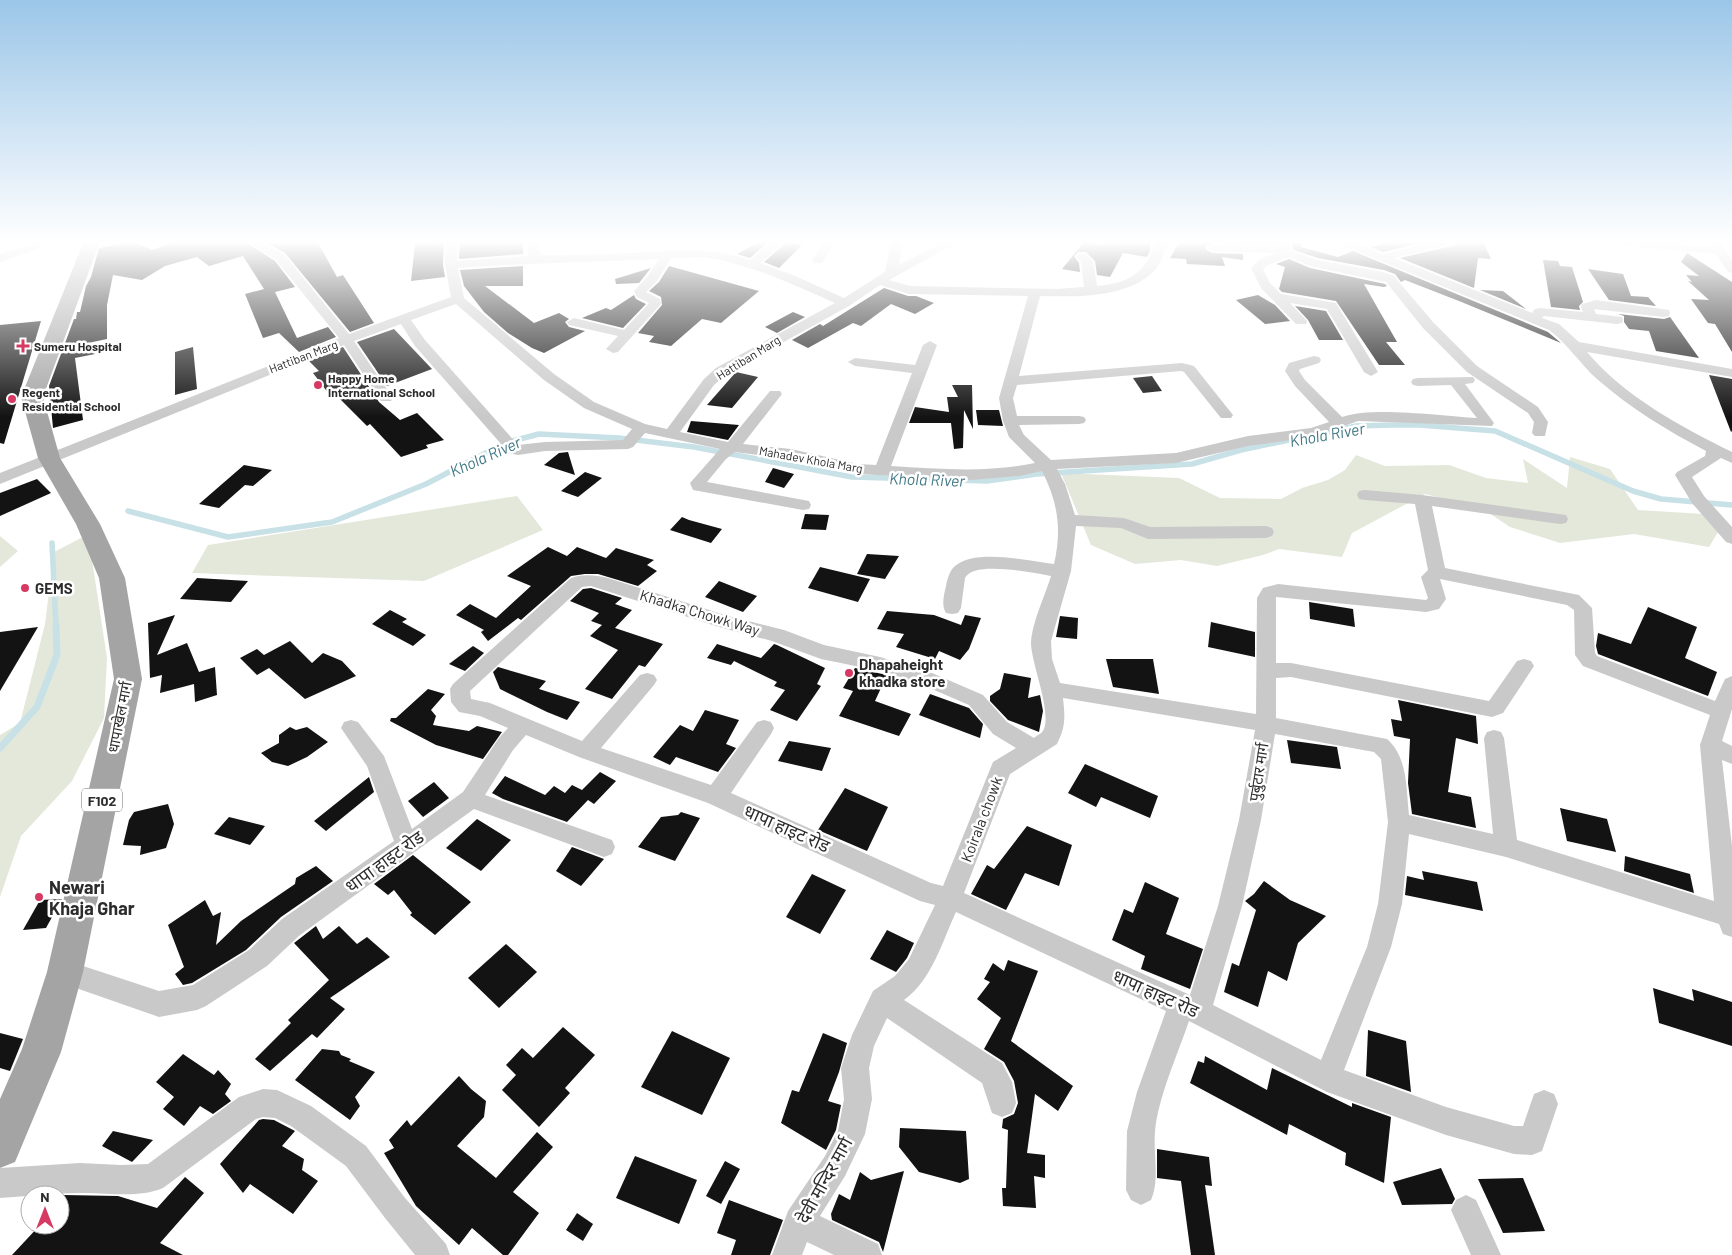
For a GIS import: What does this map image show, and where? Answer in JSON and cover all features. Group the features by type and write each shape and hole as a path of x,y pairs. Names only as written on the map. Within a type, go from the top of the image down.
{"main road":[{"name":"धापाखेल मार्ग","path":"0,1147 41,1052 65,972 128,679 112,578 88,524 49,458 32,397 69,300"}],"street":[{"path":"316,300 355,350 386,398"},
{"name":"Hattiban Marg","path":"0,479 346,340 456,300"},
{"name":"Mahadev Khola Marg","path":"459,300 549,377 634,436 671,434 727,451 791,454 858,469 971,475 1019,471 1052,474 1075,462 1176,458 1248,441 1314,432 1356,417 1380,416 1486,424 1483,416 1455,381"},
{"path":"613,348 655,304 656,302 651,300"},
{"path":"837,300 845,303"},
{"name":"Hattiban Marg","path":"671,434 709,382 721,371 850,300"},
{"path":"1033,300 1006,398 1010,422 1017,437 1052,474 1069,520 1124,523 1148,533 1266,532"},
{"path":"1279,300 1300,321"},
{"path":"1292,300 1332,306 1371,372"},
{"path":"1407,300 1428,325 1472,369 1533,410 1541,422 1540,433"},
{"path":"1487,300 1554,327 1576,346 1587,363 1660,420 1732,458"},
{"path":"1591,317 1587,307 1596,304 1664,313"},
{"path":"1534,319 1540,312 1544,312 1617,320"},
{"path":"403,318 420,343 514,450 548,446 603,446 634,436"},
{"path":"574,322 625,334"},
{"path":"882,470 930,345"},
{"path":"1576,346 1732,373"},
{"path":"1314,360 1294,366 1292,371 1300,383 1339,423"},
{"path":"855,362 920,370"},
{"path":"1011,381 1182,367 1189,369 1226,415"},
{"path":"1418,382 1489,380"},
{"path":"775,394 698,483 699,486 803,505"},
{"path":"1010,422 1078,420"},
{"path":"1714,449 1713,458 1683,475 1701,503 1732,538"},
{"path":"1365,496 1422,500 1560,519"},
{"path":"1422,500 1437,573"},
{"name":"Koirala chowk","path":"861,1044 882,1000 912,978 950,898 1001,768 1050,738 1055,726 1052,689 1045,670 1041,640 1062,571 1067,549 1069,520"},
{"path":"952,608 957,576 967,565 983,563 1062,571"},
{"path":"1052,689 1266,724 1266,598 1269,592 1278,590 1426,606 1433,604 1437,599 1430,577 1437,573 1572,600 1582,608 1585,655 1590,661 1721,711"},
{"name":"Khadka Chowk Way","path":"522,726 483,709 466,706 461,702 460,689 577,582 591,580 616,586 726,622 777,635 821,652 880,664 926,678 976,700 1000,728 1034,748"},
{"path":"1266,671 1291,670 1492,708 1496,707 1524,666"},
{"path":"586,751 647,680"},
{"path":"1327,1078 1379,947 1390,904 1399,822 1506,847 1730,922 1710,745 1732,684"},
{"name":"पुर्बुटार मार्ग","path":"1189,1008 1230,906 1250,820 1266,724 1380,745 1387,750 1391,757 1399,822"},
{"name":"धापा हाइट रोड","path":"65,972 159,1004 197,998 258,958 291,927 471,799 506,744 522,726 586,751 716,796 928,893 950,898 1189,1008 1327,1078 1446,1121 1514,1140 1532,1141 1544,1104"},
{"path":"351,728 376,762 406,844"},
{"path":"716,796 764,728"},
{"path":"1494,738 1506,847"},
{"path":"1710,745 1732,755"},
{"path":"471,799 604,847"},
{"path":"882,1000 992,1073 998,1082 1002,1103"},
{"path":"1141,1190 1141,1131 1151,1092 1189,1008"},
{"name":"देवी मन्दिर मार्ग","path":"788,1255 799,1222 835,1166 851,1134 858,1099 855,1068 861,1044"},
{"path":"0,1184 80,1178 121,1180 153,1178 249,1107 263,1103 277,1104 302,1116 356,1156 395,1208 435,1255"},
{"path":"1466,1210 1486,1255"},
{"path":"799,1222 867,1255"}],"shaded area":[{"path":"1356,455 1385,466 1449,465 1486,478 1528,483 1523,459 1567,488 1570,457 1610,469 1638,510 1704,514 1721,527 1709,547 1634,534 1560,543 1510,527 1483,509 1425,494 1352,533 1342,557 1279,549 1263,555 1217,566 1181,560 1135,564 1091,545 1061,473 1179,478 1220,498 1281,499 1302,488 1328,480 1345,470"},
{"path":"517,496 543,530 424,581 192,573 208,545"},
{"path":"0,536 18,551 0,567"},
{"path":"83,537 92,560 107,658 104,718 72,781 21,836 0,897 0,735 20,723 45,624 54,552"}],"building":[{"path":"83,300 108,300 107,339 88,343 95,354 75,358 83,420 53,428 49,386 74,319 76,319 77,312 80,312"},
{"path":"247,300 279,300 297,338 328,327 336,337 299,352 279,333 263,338"},
{"path":"323,300 359,300 374,323 350,332"},
{"path":"474,300 503,300 534,323 559,313 569,319 565,322 569,327 585,331 544,353 508,333 484,312"},
{"path":"627,300 637,300 646,304 623,328 582,318 606,308 611,310"},
{"path":"661,300 749,300 721,323 702,319 671,346 649,342 654,336 638,333 662,305"},
{"path":"865,300 925,300 934,303 915,314 891,304 861,326 853,323 808,348 792,340 820,324 823,326"},
{"path":"1236,300 1266,300 1275,305 1290,321 1265,324"},
{"path":"1327,300 1373,300 1397,342 1386,342 1405,365 1379,365 1336,301"},
{"path":"1455,300 1470,300 1548,332 1561,343"},
{"path":"1503,300 1514,300 1526,309"},
{"path":"1550,300 1582,300 1583,302 1579,306 1580,310 1551,307"},
{"path":"1609,300 1650,300 1656,306"},
{"path":"1691,300 1732,300 1732,352 1715,324 1708,323"},
{"path":"1295,306 1326,311 1343,340 1319,340 1308,320"},
{"path":"793,312 805,317 777,333 765,327"},
{"path":"1618,314 1664,319 1670,317 1699,358 1656,351 1649,331 1629,329 1624,322 1624,316"},
{"path":"41,321 4,444 0,443 0,325"},
{"path":"394,329 432,369 387,386 357,342"},
{"path":"193,347 197,389 175,395 175,352"},
{"path":"343,347 379,402 400,420 417,413 444,440 426,445 428,448 401,457 370,424 367,426 337,396 332,398 313,373 319,371 309,361"},
{"path":"736,372 758,377 732,408 707,405"},
{"path":"1709,375 1732,379 1731,432"},
{"path":"1152,376 1162,391 1143,393 1133,378"},
{"path":"952,385 972,385 973,429 964,410 963,448 954,449 951,423 909,423 915,407 949,412 947,397 958,397"},
{"path":"976,410 999,410 1003,426 978,425"},
{"path":"691,421 739,425 728,440 687,432"},
{"path":"568,452 575,475 544,465 559,453"},
{"path":"244,465 272,470 253,486 245,485 219,508 199,504"},
{"path":"773,468 794,474 784,488 765,482"},
{"path":"585,472 602,478 578,497 561,491"},
{"path":"37,479 51,493 0,516 0,493"},
{"path":"805,514 829,515 826,530 801,529"},
{"path":"682,517 722,529 711,543 670,530"},
{"path":"548,547 567,556 577,547 606,558 616,548 654,560 647,565 657,571 638,586 598,574 571,576 521,620 518,618 488,641 481,632 484,630 456,615 470,604 496,618 531,586 507,576"},
{"path":"867,554 899,556 885,579 857,574"},
{"path":"820,567 870,579 858,602 808,588"},
{"path":"197,578 248,581 231,602 180,599"},
{"path":"719,581 757,596 743,612 705,597"},
{"path":"591,588 622,598 615,604 632,610 615,628 663,644 645,667 639,665 612,699 585,689 618,650 590,636 602,625 591,621 599,613 570,601 583,589"},
{"path":"1309,602 1353,609 1355,627 1310,619"},
{"path":"1648,607 1697,627 1685,658 1717,672 1708,696 1598,654 1596,646 1598,633 1631,644"},
{"path":"390,610 407,619 402,622 426,635 413,646 372,624"},
{"path":"887,611 934,615 961,625 965,615 981,618 969,649 960,660 939,651 935,659 896,647 904,634 877,629"},
{"path":"175,615 157,655 187,643 199,672 215,667 217,695 195,702 194,684 160,693 162,675 150,678 148,623"},
{"path":"1060,616 1078,618 1077,639 1056,637"},
{"path":"1211,622 1255,632 1255,657 1208,647"},
{"path":"38,627 0,691 0,632"},
{"path":"290,641 312,663 323,653 342,661 356,676 305,699 269,668 257,675 240,658 257,649 264,655"},
{"path":"717,644 761,658 774,644 777,645 825,668 817,684 821,686 797,721 770,710 785,690 774,686 777,682 734,661 731,665 707,658"},
{"path":"473,646 484,653 465,671 449,664"},
{"path":"1106,659 1153,659 1159,694 1113,687"},
{"path":"498,667 546,681 539,689 580,702 567,720 547,712 500,689 493,672"},
{"path":"855,668 887,675 875,701 911,714 899,736 839,716 853,691 843,688"},
{"path":"1004,673 1031,678 1028,698 1040,695 1043,711 1039,732 1008,720 990,701 990,696 1000,689"},
{"path":"428,689 445,694 431,710 436,716 433,725 469,731 477,726 502,732 483,759 436,745 390,721 391,718 396,718"},
{"path":"930,694 969,708 983,724 980,738 919,715"},
{"path":"1398,700 1476,716 1478,744 1456,738 1448,792 1471,797 1476,828 1412,814 1408,783 1410,739 1394,736 1391,719 1402,721"},
{"path":"705,710 739,720 726,744 736,748 718,772 676,757 670,765 653,757 680,725 693,731"},
{"path":"290,727 296,730 307,727 328,742 307,757 288,766 272,762 261,753 279,743 279,735"},
{"path":"1287,740 1337,747 1341,769 1291,763"},
{"path":"789,741 831,748 822,771 778,761"},
{"path":"1085,764 1158,796 1150,818 1101,797 1096,807 1068,793"},
{"path":"600,772 616,781 594,804 588,800 567,822 503,799 492,793 505,776 545,795 554,786 565,793 572,785 582,790"},
{"path":"369,777 374,792 326,831 314,821"},
{"path":"434,782 449,798 423,817 408,801"},
{"path":"845,788 888,807 867,851 818,830"},
{"path":"168,804 174,824 166,848 140,855 141,846 123,845 129,820 134,812"},
{"path":"1560,808 1607,819 1616,852 1567,841"},
{"path":"681,812 700,818 675,861 638,847 661,817 678,815"},
{"path":"229,817 265,826 250,845 214,834"},
{"path":"477,819 511,840 481,871 446,848"},
{"path":"1027,826 1072,845 1059,886 1025,873 1006,910 971,894 987,865 994,869"},
{"path":"572,847 604,859 581,886 556,871"},
{"path":"413,855 471,902 435,935 410,915 412,913 394,890 388,895 374,884"},
{"path":"1625,856 1690,874 1694,893 1624,871"},
{"path":"316,866 333,881 281,917 246,950 192,983 183,985 175,974 184,967 168,925 205,900 213,916 221,912 216,945 241,921 295,884 296,878"},
{"path":"1422,871 1477,882 1483,911 1405,895 1407,876 1424,880"},
{"path":"812,874 846,890 820,934 786,917"},
{"path":"1264,881 1290,900 1326,916 1298,943 1287,981 1268,971 1258,1007 1224,992 1232,963 1239,966 1256,910 1245,901 1254,894"},
{"path":"1145,882 1179,898 1166,934 1203,949 1190,989 1141,969 1145,956 1112,940 1124,909 1133,913"},
{"path":"62,899 46,928 23,930 40,900"},
{"path":"316,926 323,939 339,926 357,944 367,937 390,957 330,998 345,1009 317,1038 312,1034 270,1071 255,1059 291,1023 288,1020 329,980 294,943"},
{"path":"887,930 914,943 907,958 896,972 870,959"},
{"path":"506,944 537,972 499,1008 468,978"},
{"path":"1008,960 1038,971 1011,1041 1073,1086 1058,1111 1035,1094 1027,1153 1045,1155 1045,1178 1034,1176 1036,1208 1003,1206 1002,1188 1006,1188 1008,1130 1002,1128 1003,1119 1014,1114 1018,1103 1014,1081 1004,1062 984,1049 1001,1018 977,999 990,982 984,979 993,963 1004,971"},
{"path":"1653,988 1694,1001 1692,989 1732,1002 1732,1046 1659,1023"},
{"path":"563,1027 595,1055 565,1088 570,1093 539,1127 502,1090 516,1075 506,1065 522,1048 533,1058"},
{"path":"1368,1030 1406,1041 1411,1092 1366,1076"},
{"path":"672,1031 730,1058 702,1115 641,1087"},
{"path":"0,1033 23,1039 10,1071 0,1068"},
{"path":"823,1033 847,1043 828,1101 841,1105 836,1130 826,1150 781,1123 792,1090 799,1092"},
{"path":"322,1049 339,1051 341,1055 351,1059 349,1061 375,1072 355,1097 360,1106 350,1120 295,1080"},
{"path":"183,1054 214,1075 218,1070 231,1084 225,1094 231,1101 213,1114 200,1106 184,1126 163,1109 174,1097 156,1082"},
{"path":"1205,1056 1267,1090 1272,1068 1352,1107 1352,1103 1391,1117 1384,1183 1345,1165 1346,1153 1289,1124 1287,1135 1190,1083 1198,1061 1204,1063"},
{"path":"459,1076 486,1101 484,1117 457,1146 496,1178 537,1132 553,1147 513,1192 539,1213 508,1255 503,1255 472,1228 459,1245 416,1206 384,1153 394,1148 389,1140 407,1120 411,1126"},
{"path":"259,1120 274,1120 295,1131 282,1146 304,1159 302,1170 318,1181 293,1214 250,1184 243,1193 220,1164"},
{"path":"900,1128 966,1131 969,1179 960,1183 919,1172 899,1147"},
{"path":"113,1131 153,1140 132,1162 102,1146"},
{"path":"1157,1149 1209,1157 1212,1186 1205,1185 1215,1255 1191,1255 1181,1181 1157,1178"},
{"path":"635,1156 697,1180 679,1224 616,1198"},
{"path":"725,1161 740,1169 721,1204 706,1196"},
{"path":"1441,1168 1455,1199 1452,1204 1402,1205 1393,1182"},
{"path":"904,1171 883,1252 879,1242 832,1220 831,1214 839,1194 850,1200 860,1172 871,1180"},
{"path":"185,1177 204,1193 160,1243 183,1255 12,1255 31,1235 70,1235 70,1195 118,1196 157,1208"},
{"path":"1523,1178 1545,1231 1503,1233 1478,1179"},
{"path":"729,1200 783,1220 770,1255 731,1255 736,1240 717,1233"},
{"path":"577,1213 593,1224 583,1241 566,1230"}],"waterway":[{"name":"Khola River","path":"1319,434 1356,426 1391,425 1420,425 1495,431 1633,491 1661,499 1732,505"},
{"name":"Khola River","path":"128,511 228,537 332,522 426,484 505,443 539,434 619,438 694,447 852,477 987,481 1037,474 1192,464 1241,450 1294,439"},
{"name":"Khola River","path":"52,543 56,627"},
{"name":"Khola River","path":"0,748 37,707 57,655 56,626"}],"place":[{"name":"Sumeru Hospital","path":"23,346"},
{"name":"Happy Home International School","path":"318,385"},
{"name":"Regent Residential School","path":"12,399"},
{"name":"GEMS","path":"25,588"},
{"name":"Dhapaheight khadka store","path":"849,673"},
{"name":"Newari Khaja Ghar","path":"39,897"}]}
